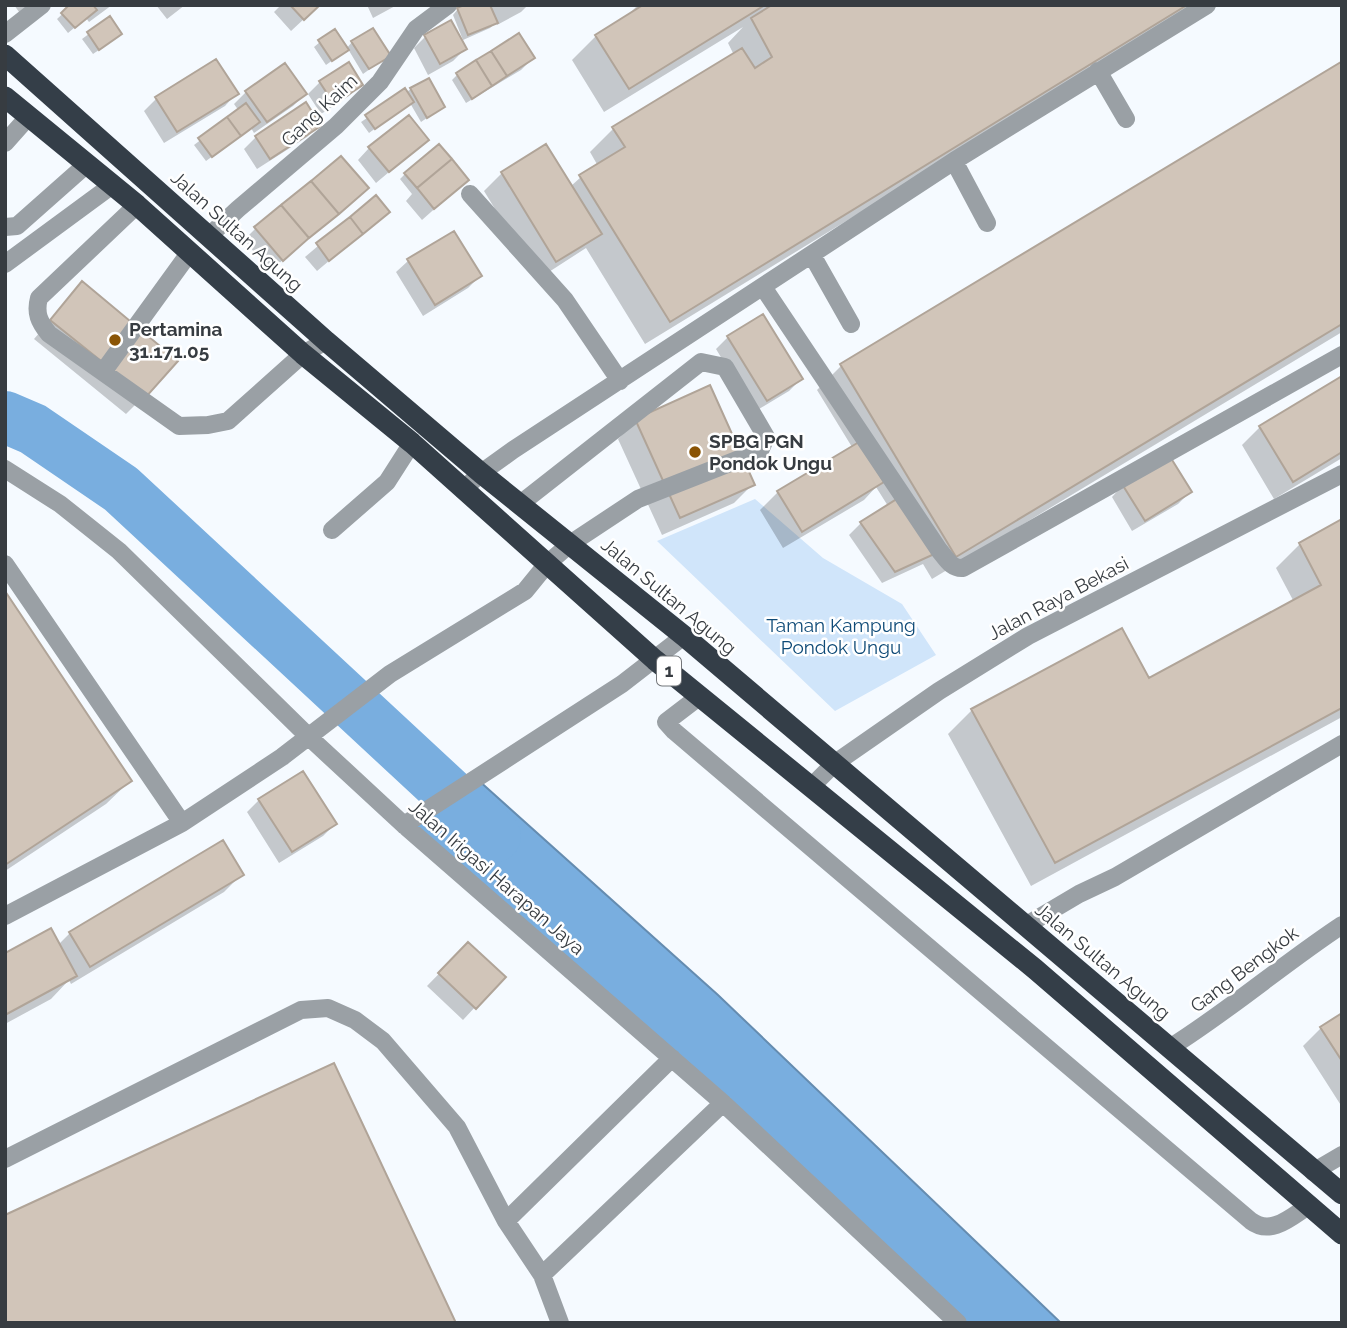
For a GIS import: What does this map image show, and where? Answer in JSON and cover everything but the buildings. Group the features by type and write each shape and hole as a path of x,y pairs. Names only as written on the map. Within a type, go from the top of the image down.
{"highway":[{"name":"Jalan Sultan Agung","path":"5,55 326,341 481,473 684,636 1342,1194"},
{"name":"1","path":"5,97 137,205 303,354 412,443 655,660 1035,969 1342,1234"},
{"path":"190,252 209,236"}],"street":[{"path":"5,34 42,5"},
{"name":"Gang Kaim","path":"209,236 337,127 380,82 416,29 448,5"},
{"path":"463,490 481,473 954,161 1207,5"},
{"path":"1098,71 1126,119"},
{"path":"5,143 29,116"},
{"path":"954,161 987,223"},
{"path":"5,227 17,226 87,164"},
{"path":"5,264 111,186"},
{"path":"470,194 565,300 620,381"},
{"path":"137,205 39,298 36,308 38,318 49,334 179,426 228,421 303,354 326,341"},
{"path":"103,372 190,252"},
{"path":"812,255 851,324"},
{"path":"764,287 939,550 958,568 963,568 1342,355"},
{"path":"5,916 182,823 310,738 390,674 526,590 547,564 570,544 638,499 760,451 766,438 725,366 701,362 520,504"},
{"path":"332,530 387,482 412,443"},
{"name":"Jalan Irigasi Harapan Jaya","path":"5,469 60,504 119,551 310,738 404,825 723,1103 958,1323"},
{"name":"Jalan Raya Bekasi","path":"812,786 834,764 939,691 1028,636 1342,474"},
{"path":"5,564 182,823"},
{"path":"404,825 655,660 684,636"},
{"path":"700,696 666,722 674,731 1251,1221 1268,1227 1278,1225 1308,1206"},
{"path":"1025,926 1079,894 1115,877 1342,744"},
{"name":"Gang Bengkok","path":"1171,1047 1342,925"},
{"path":"5,1159 301,1010 328,1008 355,1020 383,1041 457,1128 506,1221 542,1276 560,1323"},
{"path":"506,1221 672,1058"},
{"path":"542,1276 723,1103"},
{"path":"1314,1172 1342,1155"}],"green space":[{"name":"Taman Kampung Pondok Ungu","path":"755,499 823,558 902,604 936,655 835,711 657,541"}],"water":[{"path":"477,779 718,995 1061,1323 960,1323 404,825"}],"waterway":[{"path":"5,417 33,429 121,489 495,836"}],"place":[{"name":"Pertamina 31.171.05","path":"115,340"},
{"name":"SPBG PGN Pondok Ungu","path":"695,452"}]}
